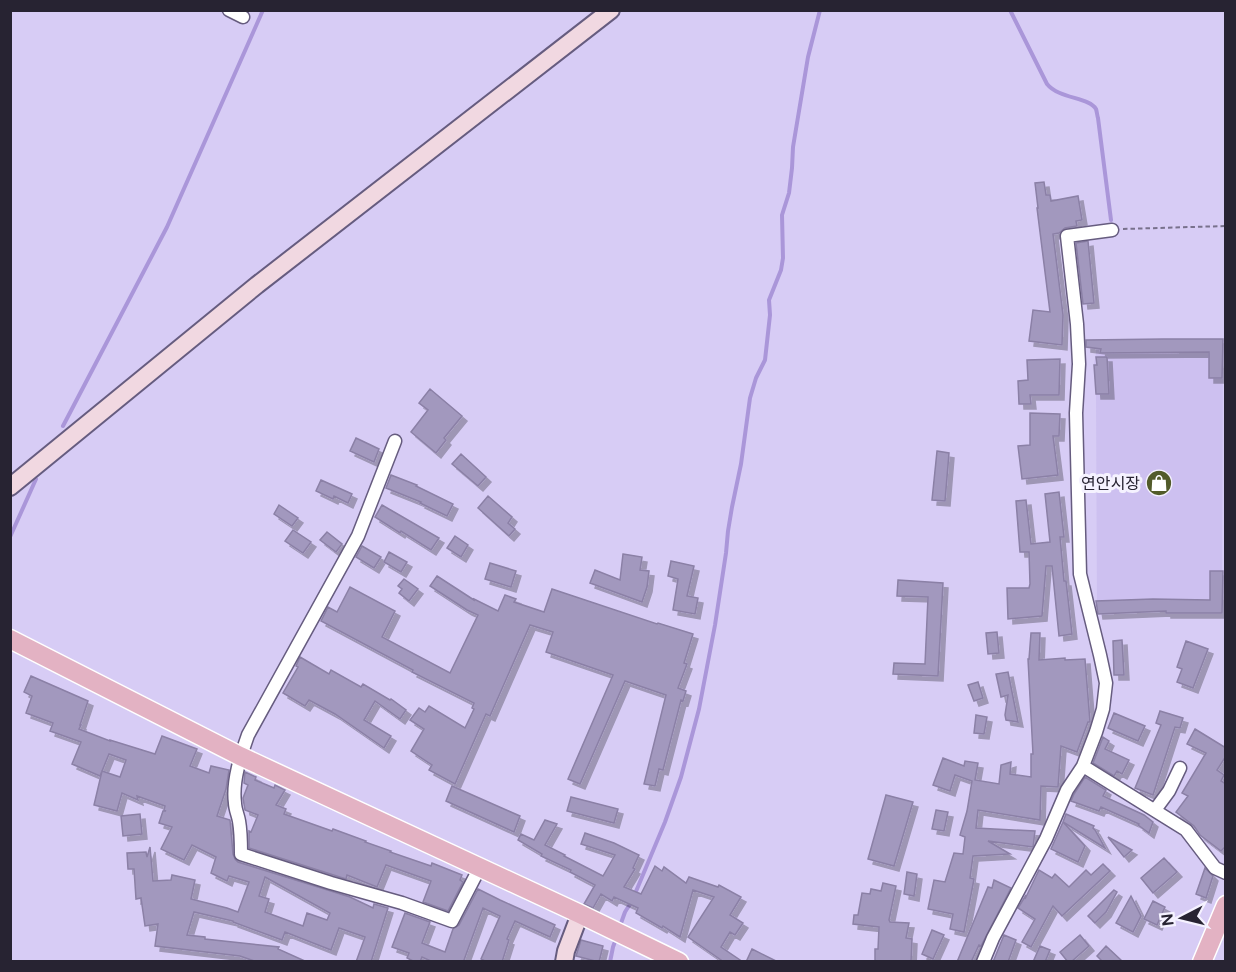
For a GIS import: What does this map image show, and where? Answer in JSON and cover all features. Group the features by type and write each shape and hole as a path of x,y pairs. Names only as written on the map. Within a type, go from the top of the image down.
{"main road":[{"path":"10,487 257,285 611,10"},
{"path":"10,639 240,756 679,962"},
{"path":"1202,962 1226,905"},
{"path":"564,962 580,914"}],"street":[{"path":"229,10 243,17"},
{"path":"983,962 993,938 1046,839 1067,790 1083,766 1102,708 1106,683 1080,574 1076,412 1079,364 1067,236 1112,230"},
{"path":"394,441 358,536 248,735 240,756 234,802 239,819 241,854 402,903 452,921 480,867"},
{"path":"1083,766 1186,830 1215,868 1226,873"},
{"path":"1155,810 1169,791 1180,768"}],"path":[{"path":"1112,230 1226,226"}],"shaded area":[{"name":"연안시장","path":"1223,339 1222,613 1097,614 1094,365 1096,340"}],"building":[{"path":"1044,182 1046,195 1050,195 1051,201 1078,196 1082,220 1076,221 1077,226 1065,228 1053,234 1063,315 1062,345 1029,341 1033,310 1050,312 1035,183"},
{"path":"1088,241 1094,303 1083,304 1076,243"},
{"path":"1223,339 1222,378 1209,378 1209,352 1100,353 1101,349 1086,347 1086,340"},
{"path":"1096,357 1107,357 1109,394 1096,394 1094,365 1097,365"},
{"path":"1060,359 1059,395 1030,395 1031,404 1019,404 1018,381 1028,380 1027,360"},
{"path":"430,389 462,416 444,438 446,440 436,453 411,432 428,410 419,403"},
{"path":"1030,413 1060,414 1059,436 1053,436 1058,475 1022,479 1018,446 1030,445"},
{"path":"356,438 379,449 374,462 350,451"},
{"path":"937,451 949,453 945,501 932,500"},
{"path":"461,454 486,477 478,486 452,464"},
{"path":"391,475 417,485 453,504 447,516 421,502 386,488"},
{"path":"321,480 352,494 348,503 316,491"},
{"path":"1059,492 1064,537 1060,537 1064,581 1066,581 1072,634 1059,636 1052,566 1046,566 1042,616 1008,619 1007,588 1029,588 1030,584 1029,552 1020,552 1016,501 1026,500 1031,544 1050,542 1045,494"},
{"path":"488,496 512,517 508,523 515,529 509,536 478,508"},
{"path":"279,505 298,518 292,526 274,514"},
{"path":"382,505 439,538 431,550 375,517"},
{"path":"293,530 311,542 303,553 285,541"},
{"path":"327,532 342,544 336,552 320,540"},
{"path":"455,536 468,545 461,557 447,548"},
{"path":"362,546 381,557 374,568 356,557"},
{"path":"389,552 407,562 401,572 384,562"},
{"path":"623,554 642,557 640,570 649,571 642,602 590,583 595,570 620,580"},
{"path":"671,561 694,566 687,596 698,598 695,614 673,610 678,579 668,576"},
{"path":"490,563 516,571 511,587 485,579"},
{"path":"1210,571 1223,571 1222,613 1166,613 1166,611 1098,614 1096,601 1210,600"},
{"path":"437,576 474,600 498,611 505,595 516,599 514,602 544,612 552,589 693,634 684,663 687,664 678,688 686,691 683,701 681,700 663,770 659,769 655,786 644,784 666,695 625,681 580,784 568,779 613,675 546,652 553,632 530,625 490,716 486,714 455,784 429,770 432,765 411,751 424,729 410,720 419,708 425,712 429,706 465,728 474,709 472,708 474,703 412,672 413,670 321,621 328,607 337,612 350,587 395,611 382,637 450,673 478,615 430,586"},
{"path":"404,579 418,589 409,601 399,593 402,589 398,586"},
{"path":"898,580 943,583 938,676 893,674 894,663 925,664 928,597 897,596"},
{"path":"997,632 999,653 988,654 986,633"},
{"path":"1031,633 1040,633 1039,660 1085,659 1090,722 1088,722 1077,752 1061,746 1058,787 1041,786 1040,820 978,810 976,828 1035,831 1033,847 988,841 1010,854 973,856 970,878 974,879 964,932 950,929 953,914 928,909 934,880 945,882 954,853 963,854 965,837 960,835 972,781 955,775 950,791 933,785 943,758 964,766 965,761 978,763 975,780 999,784 1001,765 1011,762 1010,774 1031,777 1031,754 1033,754 1028,659"},
{"path":"1122,640 1124,675 1114,675 1113,641"},
{"path":"1186,641 1208,649 1193,688 1177,682 1182,669 1177,667"},
{"path":"300,657 329,674 331,670 361,687 363,684 406,710 400,719 375,701 364,720 391,736 384,748 335,714 309,700 305,706 283,693 298,667 296,666"},
{"path":"1008,672 1018,722 1006,720 1008,695 1001,697 996,674"},
{"path":"31,676 88,701 79,729 155,754 162,736 197,749 190,766 209,773 211,766 229,770 226,789 217,816 230,820 235,859 238,862 350,897 373,908 374,904 388,908 371,962 356,962 365,937 339,928 331,950 285,932 282,940 233,921 194,912 187,935 279,947 278,949 307,962 257,962 240,956 155,946 158,924 145,926 141,898 136,899 134,869 128,869 127,853 146,852 147,857 150,847 153,881 171,880 172,875 195,880 191,899 238,912 249,882 229,876 227,881 211,873 216,857 192,845 184,860 161,849 172,827 159,823 163,811 166,811 165,806 137,796 138,800 122,793 117,811 94,805 102,771 100,776 72,764 81,742 50,731 53,723 26,713 32,696 24,692","holes":["109,754 126,760 120,777 102,771","265,877 330,913 327,920 307,913 303,926 265,912 269,899 259,896"]},
{"path":"978,682 983,698 974,701 968,685"},
{"path":"1160,711 1183,718 1180,728 1175,727 1153,795 1135,788 1161,725 1156,723"},
{"path":"1114,713 1145,726 1138,741 1108,728"},
{"path":"976,715 987,717 984,734 974,733"},
{"path":"1195,729 1226,748 1226,756 1217,770 1224,775 1221,781 1226,784 1226,846 1221,851 1176,812 1188,796 1182,793 1206,753 1187,744"},
{"path":"1103,737 1109,741 1105,749 1129,760 1122,774 1117,771 1114,776 1093,763"},
{"path":"245,772 256,777 255,780 285,790 276,805 286,809 284,814 462,875 460,880 463,882 448,911 423,902 431,881 386,865 377,887 347,875 346,879 249,848 249,831 251,832 258,815 245,810 243,798 248,785 244,783"},
{"path":"1085,777 1106,790 1103,796 1144,815 1153,822 1149,833 1139,824 1101,807 1099,811 1071,801"},
{"path":"452,786 520,816 514,832 446,801"},
{"path":"886,795 913,802 894,866 868,859"},
{"path":"571,797 618,809 614,823 567,811"},
{"path":"936,810 948,812 944,831 932,829"},
{"path":"140,814 142,834 123,836 121,816"},
{"path":"1066,814 1094,826 1105,848 1063,822"},
{"path":"545,820 557,824 545,845 603,876 615,855 581,844 585,833 639,855 633,868 635,869 624,887 641,894 655,866 662,871 664,867 686,883 689,877 718,887 719,885 741,897 730,915 743,923 735,935 730,932 721,947 743,962 724,962 688,937 714,897 693,890 680,937 636,913 638,908 614,897 612,901 601,894 593,908 584,904 595,885 570,872 571,870 541,856 542,854 518,840 521,834 534,840"},
{"path":"1063,822 1085,846 1078,862 1051,849"},
{"path":"1108,837 1132,850 1124,857"},
{"path":"1164,858 1177,872 1153,893 1141,878"},
{"path":"1103,864 1110,871 1062,916 1053,906 1031,947 1022,942 1035,919 1018,908 1039,870 1052,878 1055,874 1069,887 1086,870 1091,875"},
{"path":"1205,868 1213,876 1206,898 1196,894"},
{"path":"907,872 917,874 914,896 904,894"},
{"path":"994,880 1011,888 971,962 957,962 988,887 992,888"},
{"path":"883,883 896,886 889,920 890,922 909,923 906,938 912,939 911,962 875,962 879,927 853,924 854,915 858,915 862,893 870,894 871,889 881,891"},
{"path":"478,889 555,925 550,937 515,921 507,939 509,940 502,962 487,962 481,959 500,916 483,908 464,960 466,962 433,962 422,957 420,962 415,962 407,958 409,953 392,947 405,913 430,922 422,943 445,952 453,929 459,925"},
{"path":"1114,890 1117,892 1106,912 1095,923 1088,916"},
{"path":"1131,896 1141,916 1133,932 1116,923"},
{"path":"1153,901 1165,907 1157,925 1144,919"},
{"path":"932,930 944,935 933,959 922,954"},
{"path":"1004,935 1016,940 1008,962 993,962"},
{"path":"1080,935 1089,946 1071,962 1068,962 1060,952"},
{"path":"581,940 603,946 599,962 576,956"},
{"path":"1040,946 1050,950 1045,962 1033,962"},
{"path":"1106,946 1123,962 1103,962 1097,956"},
{"path":"752,949 778,962 746,962"}],"waterway":[{"path":"63,426 167,227 263,10"},
{"path":"620,926 665,822 681,777 699,709 715,625 750,398 765,360 770,315 769,300 781,270 782,215 789,193 793,147 808,57 820,10"},
{"path":"1010,10 1047,84 1059,93 1087,102 1096,109 1111,220"},
{"path":"10,537 36,479"},
{"path":"610,962 617,936"}],"place":[{"name":"연안시장","path":"1159,483"}]}
